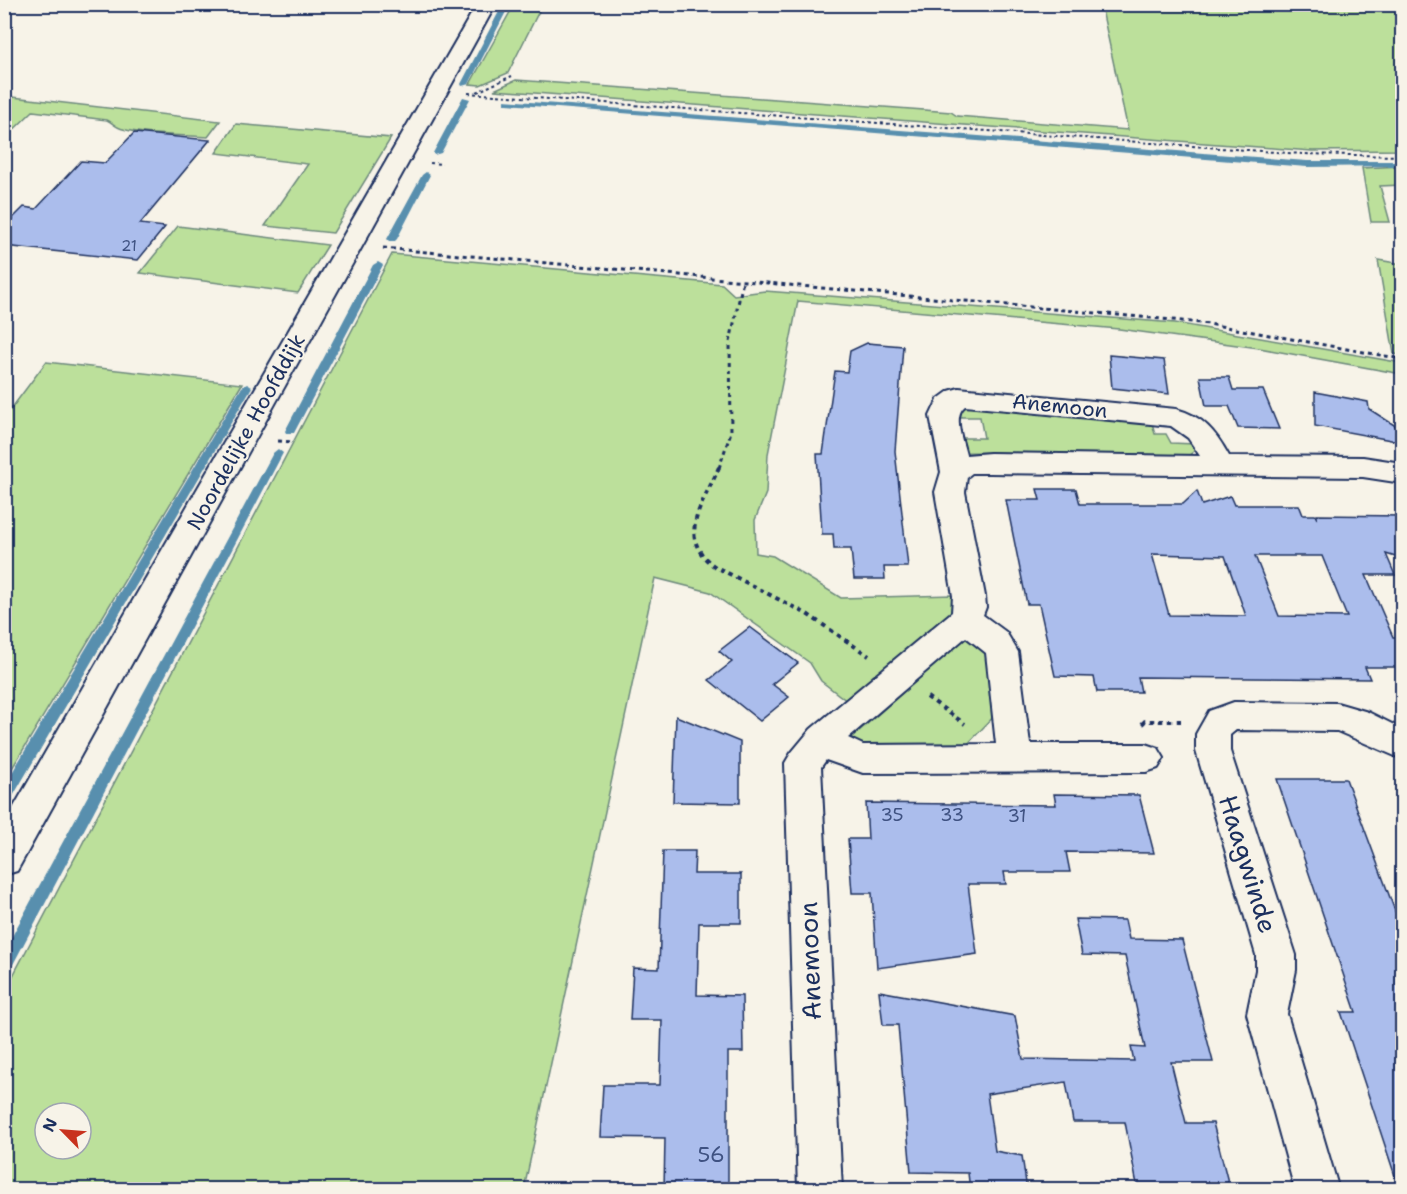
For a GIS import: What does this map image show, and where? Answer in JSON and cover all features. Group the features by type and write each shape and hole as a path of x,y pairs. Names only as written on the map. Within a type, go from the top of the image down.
{"street":[{"name":"Noordelijke Hoofddijk","path":"4,860 487,4"},
{"name":"Anemoon","path":"820,1190 803,763 823,740 965,619 970,607 950,492 951,480 955,472 944,416 948,405 959,398 971,397 1176,418 1192,424 1209,444 1220,466"},
{"path":"955,472 964,465 975,463 1363,467 1402,473"},
{"path":"965,619 995,641 1002,652 1015,760"},
{"name":"Haagwinde","path":"1317,1190 1267,1014 1268,996 1278,969 1276,955 1213,751 1213,734 1221,721 1234,717 1337,717 1356,722 1402,745"},
{"path":"823,740 842,753 863,759 1146,758"}],"path":[{"path":"476,93 512,76"},
{"path":"438,93 476,93 1302,154 1402,156"},
{"path":"352,242 378,247 1209,324 1402,359"},
{"path":"743,281 730,342 731,432 719,468 695,520 693,539 702,557 714,566 833,630 967,726"}],"green space":[{"path":"514,5 542,5 508,73 480,85 470,84"},
{"path":"1101,5 1402,5 1402,150 1312,151 494,90 516,80 951,112 957,116 1128,130"},
{"path":"4,96 220,121 208,137 165,135 132,131 107,120 33,111 5,138"},
{"path":"236,124 391,138 333,233 265,226 308,164 216,153"},
{"path":"1402,166 1402,185 1380,186 1390,222 1371,222 1362,168"},
{"path":"178,226 328,245 298,293 140,273"},
{"path":"392,254 722,284 734,295 765,291 1175,323 1402,363 1402,374 1259,348 1119,329 798,301 768,454 766,493 755,520 756,553 773,556 841,598 953,595 953,610 949,616 847,701 821,681 810,663 710,592 655,578 524,1189 5,1190 5,991"},
{"path":"1378,260 1402,264 1402,355 1394,354"},
{"path":"46,362 242,384 5,780 5,417"},
{"path":"970,404 1152,423 1155,434 1166,434 1171,443 1195,444 1197,449 1189,455 963,452 961,438 984,438 980,417 957,417 957,411"},
{"path":"965,638 988,655 998,712 963,749 865,749 850,739"}],"building":[{"path":"134,133 210,140 140,224 165,227 138,260 4,246 4,227 24,207 36,209 81,161 105,163"},
{"path":"867,343 903,346 895,451 908,567 884,567 885,579 854,579 851,549 834,549 833,534 822,534 817,454 823,454 835,371 847,372 850,351"},
{"path":"1109,355 1164,360 1169,394 1112,388"},
{"path":"1200,377 1229,377 1233,390 1263,390 1279,429 1238,428 1229,406 1206,406"},
{"path":"1315,392 1368,402 1369,409 1402,430 1402,442 1315,426"},
{"path":"1037,489 1076,489 1080,504 1183,504 1197,491 1202,505 1230,496 1234,505 1299,505 1303,515 1315,515 1317,519 1317,515 1402,516 1402,559 1386,554 1395,575 1366,575 1393,637 1402,637 1402,667 1365,667 1370,679 1138,677 1141,692 1097,692 1094,677 1055,676 1039,604 1027,604 1006,500 1040,500","holes":["1152,554 1225,556 1246,616 1169,615","1255,556 1322,556 1347,617 1279,616"]},
{"path":"750,627 798,663 772,684 789,697 760,721 709,680 732,662 719,651"},
{"path":"676,716 740,742 740,803 673,802"},
{"path":"1277,779 1346,779 1402,930 1402,1178 1396,1179 1341,1012 1356,1012"},
{"path":"1054,794 1139,795 1154,853 1066,852 1070,872 1004,872 1006,884 968,884 977,954 877,968 872,893 852,893 848,839 868,839 866,803 1056,805"},
{"path":"663,851 695,851 694,874 741,874 741,923 699,923 697,995 742,996 743,1052 728,1052 728,1190 664,1190 665,1138 600,1137 603,1085 660,1085 662,1020 630,1020 633,968 659,969"},
{"path":"1075,919 1125,920 1129,939 1182,940 1213,1062 1171,1062 1186,1123 1213,1123 1230,1190 1138,1190 1125,1122 1073,1122 1066,1082 987,1094 995,1151 1022,1156 1027,1190 970,1190 968,1173 911,1172 898,1025 883,1025 879,991 1015,1016 1023,1059 1134,1061 1131,1047 1145,1048 1125,956 1082,955"}],"waterway":[{"path":"465,84 507,4"},
{"path":"437,153 466,99"},
{"path":"507,102 1307,164 1402,164"},
{"path":"392,239 426,175"},
{"path":"290,431 378,265"},
{"path":"4,799 247,387"},
{"path":"4,967 278,453"}]}
